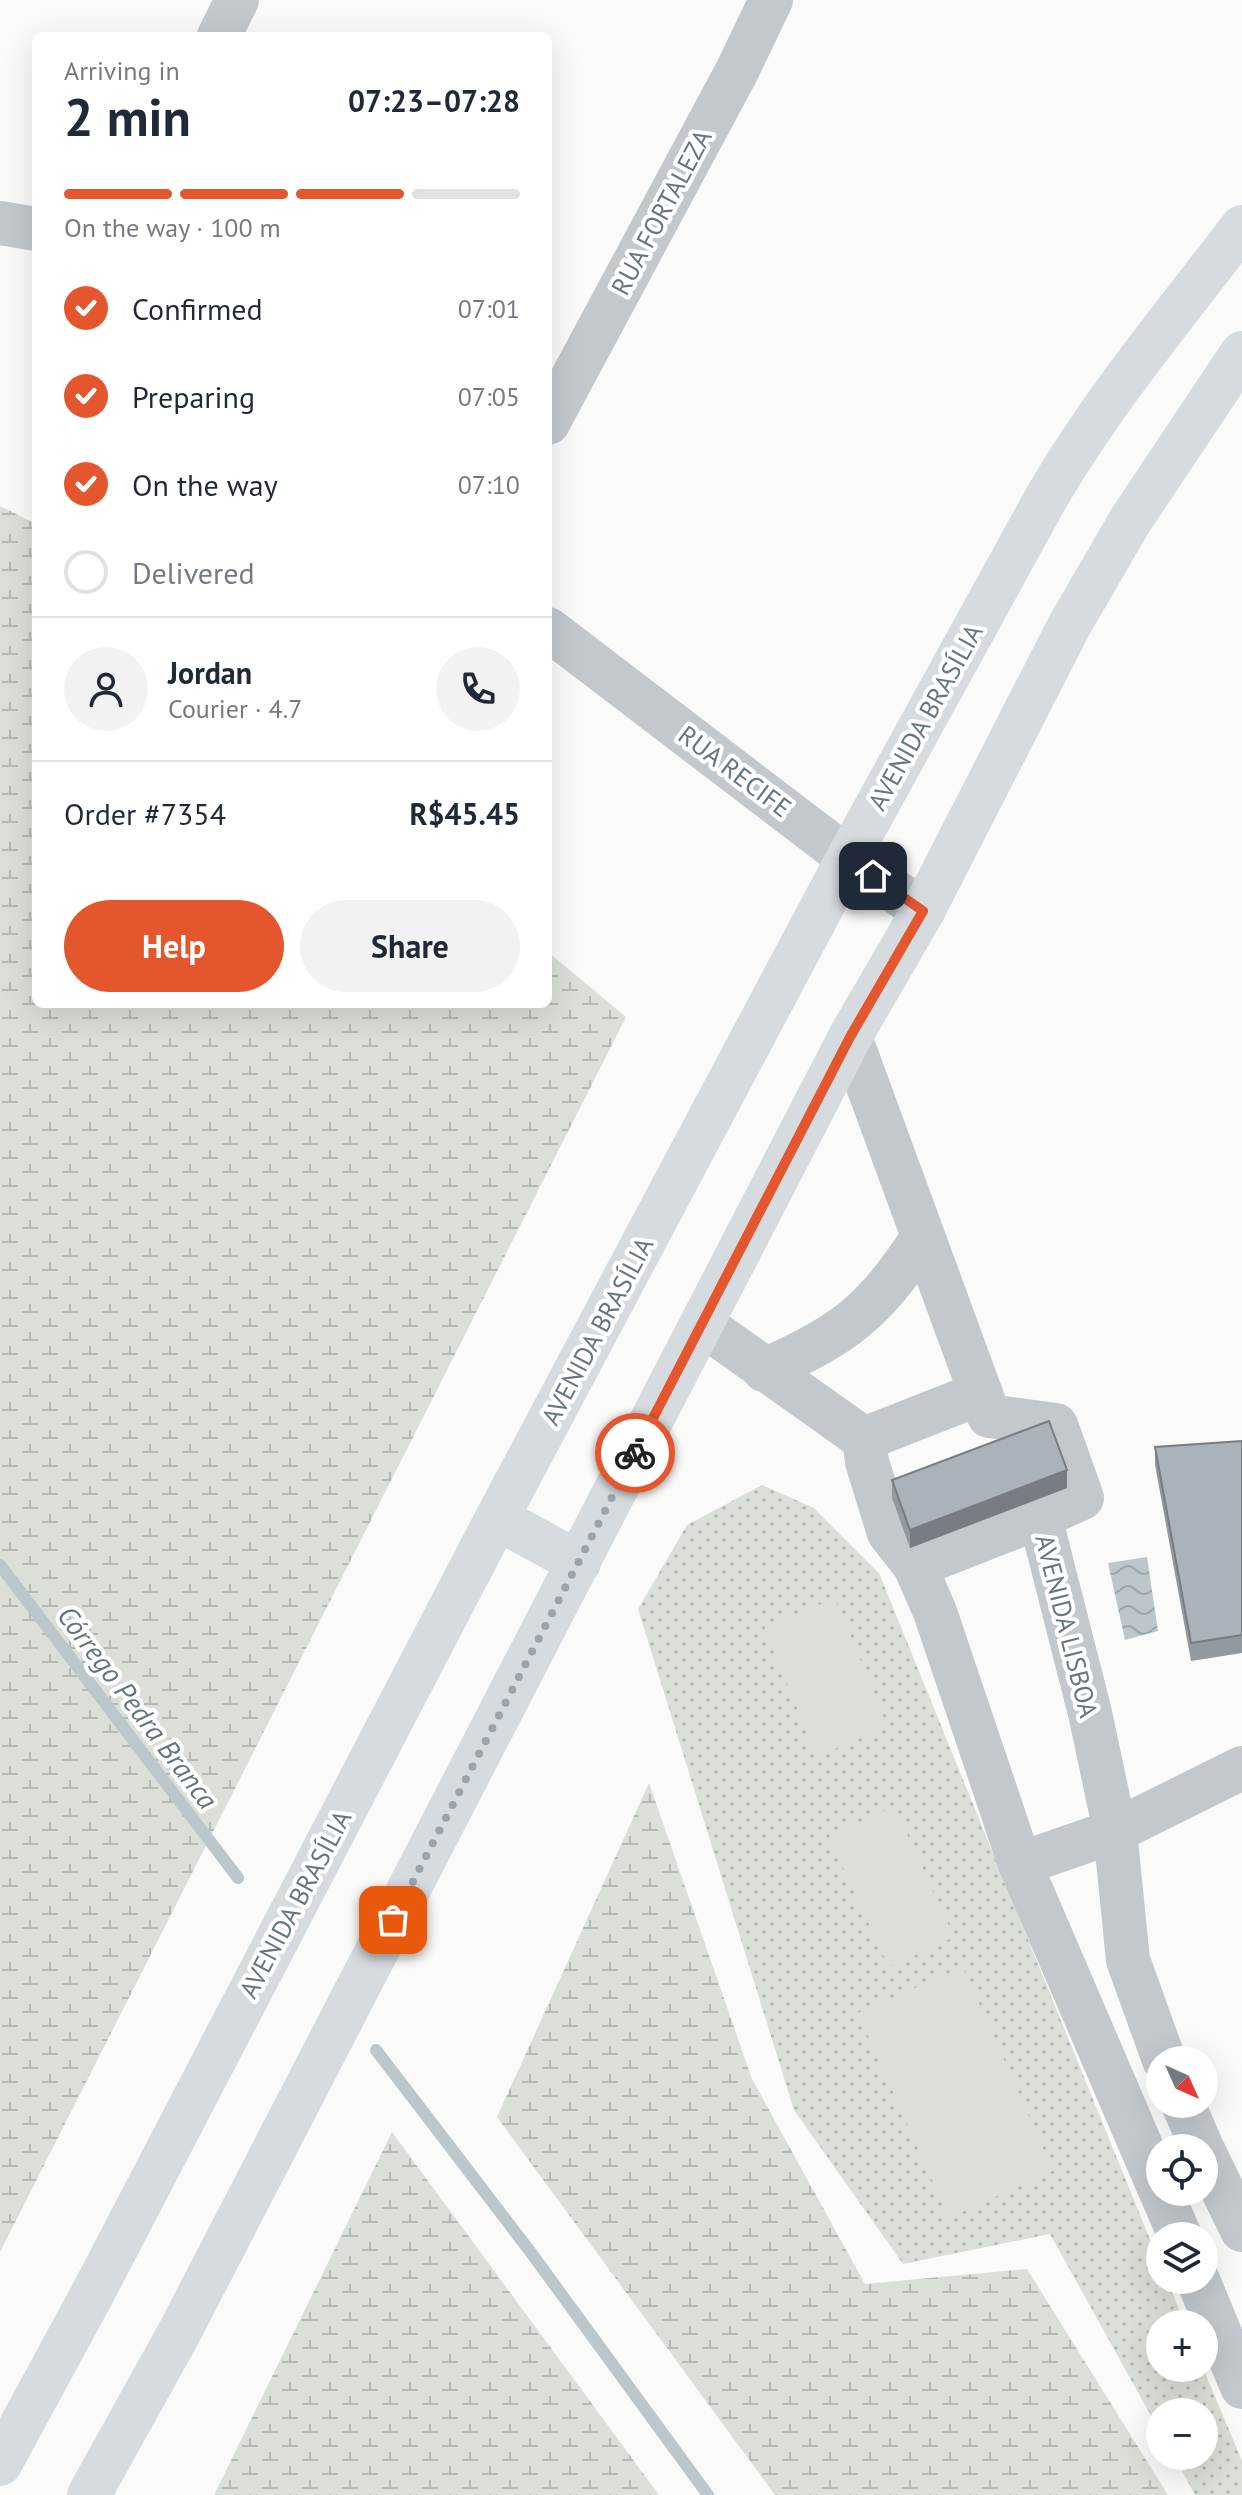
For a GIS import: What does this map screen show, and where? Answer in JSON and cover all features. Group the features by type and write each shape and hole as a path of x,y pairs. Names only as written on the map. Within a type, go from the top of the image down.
{"main road":[{"name":"AVENIDA BRASÍLIA","path":"0,2464 848,858 1075,449 1242,227"},
{"path":"89,2495 186,2319 850,1037 923,911 1069,626 1138,509 1242,353"},
{"path":"497,1518 579,1563"}],"street":[{"path":"221,32 237,0"},
{"name":"RUA FORTALEZA","path":"552,416 737,71 771,0"},
{"path":"0,223 32,228"},
{"name":"RUA RECIFE","path":"552,632 848,858 923,911"},
{"name":"AVENIDA LISBOA","path":"850,1037 989,1416 1056,1425 1082,1498 1040,1517 1090,1713 1115,1831 1128,1960 1159,2046"},
{"path":"764,1370 796,1356 855,1321 877,1301 923,1237"},
{"path":"702,1324 864,1439 867,1462 889,1533 915,1566 935,1612 1020,1864 1146,2158"},
{"path":"864,1439 981,1393"},
{"path":"915,1566 1040,1517"},
{"path":"1020,1864 1115,1831 1242,1768"},
{"path":"1218,2181 1242,2230"},
{"path":"1218,2262 1242,2254"},
{"path":"1204,2294 1242,2387"}],"green space":[{"path":"0,506 32,522 32,1008 552,1008 552,955 626,1017 0,2252"},
{"path":"762,1485 814,1508 879,1573 1146,2230 1146,2294 1173,2294 1179,2310 1146,2310 1146,2382 1209,2382 1216,2398 1146,2398 1146,2407 1050,2234 903,2264 794,2110 638,1609 687,1525"},
{"path":"835,1598 888,1727 817,1756 764,1628"},
{"path":"649,1783 752,2079 865,2284 1027,2269 1146,2460 1146,2470 1152,2470 1168,2495 775,2495 497,2117"},
{"path":"894,1806 954,1937 889,1967 829,1837"},
{"path":"963,1967 1053,2171 949,2218 858,2013"},
{"path":"392,2132 659,2495 214,2495"},
{"path":"1218,2404 1242,2461 1242,2495 1195,2495 1182,2470 1218,2470"}],"water":[{"path":"1147,1557 1158,1631 1125,1640 1108,1563"}],"building":[{"path":"1049,1421 1067,1470 910,1530 892,1480"},
{"path":"1242,1441 1242,1635 1191,1643 1155,1447"}],"waterway":[{"name":"Córrego Pedra Branca","path":"0,1565 238,1878"},
{"path":"376,2050 532,2254 708,2495"}],"way so far":[{"path":"393,1920 635,1453"}],"route":[{"path":"635,1453 850,1037 923,911 873,876"}]}
